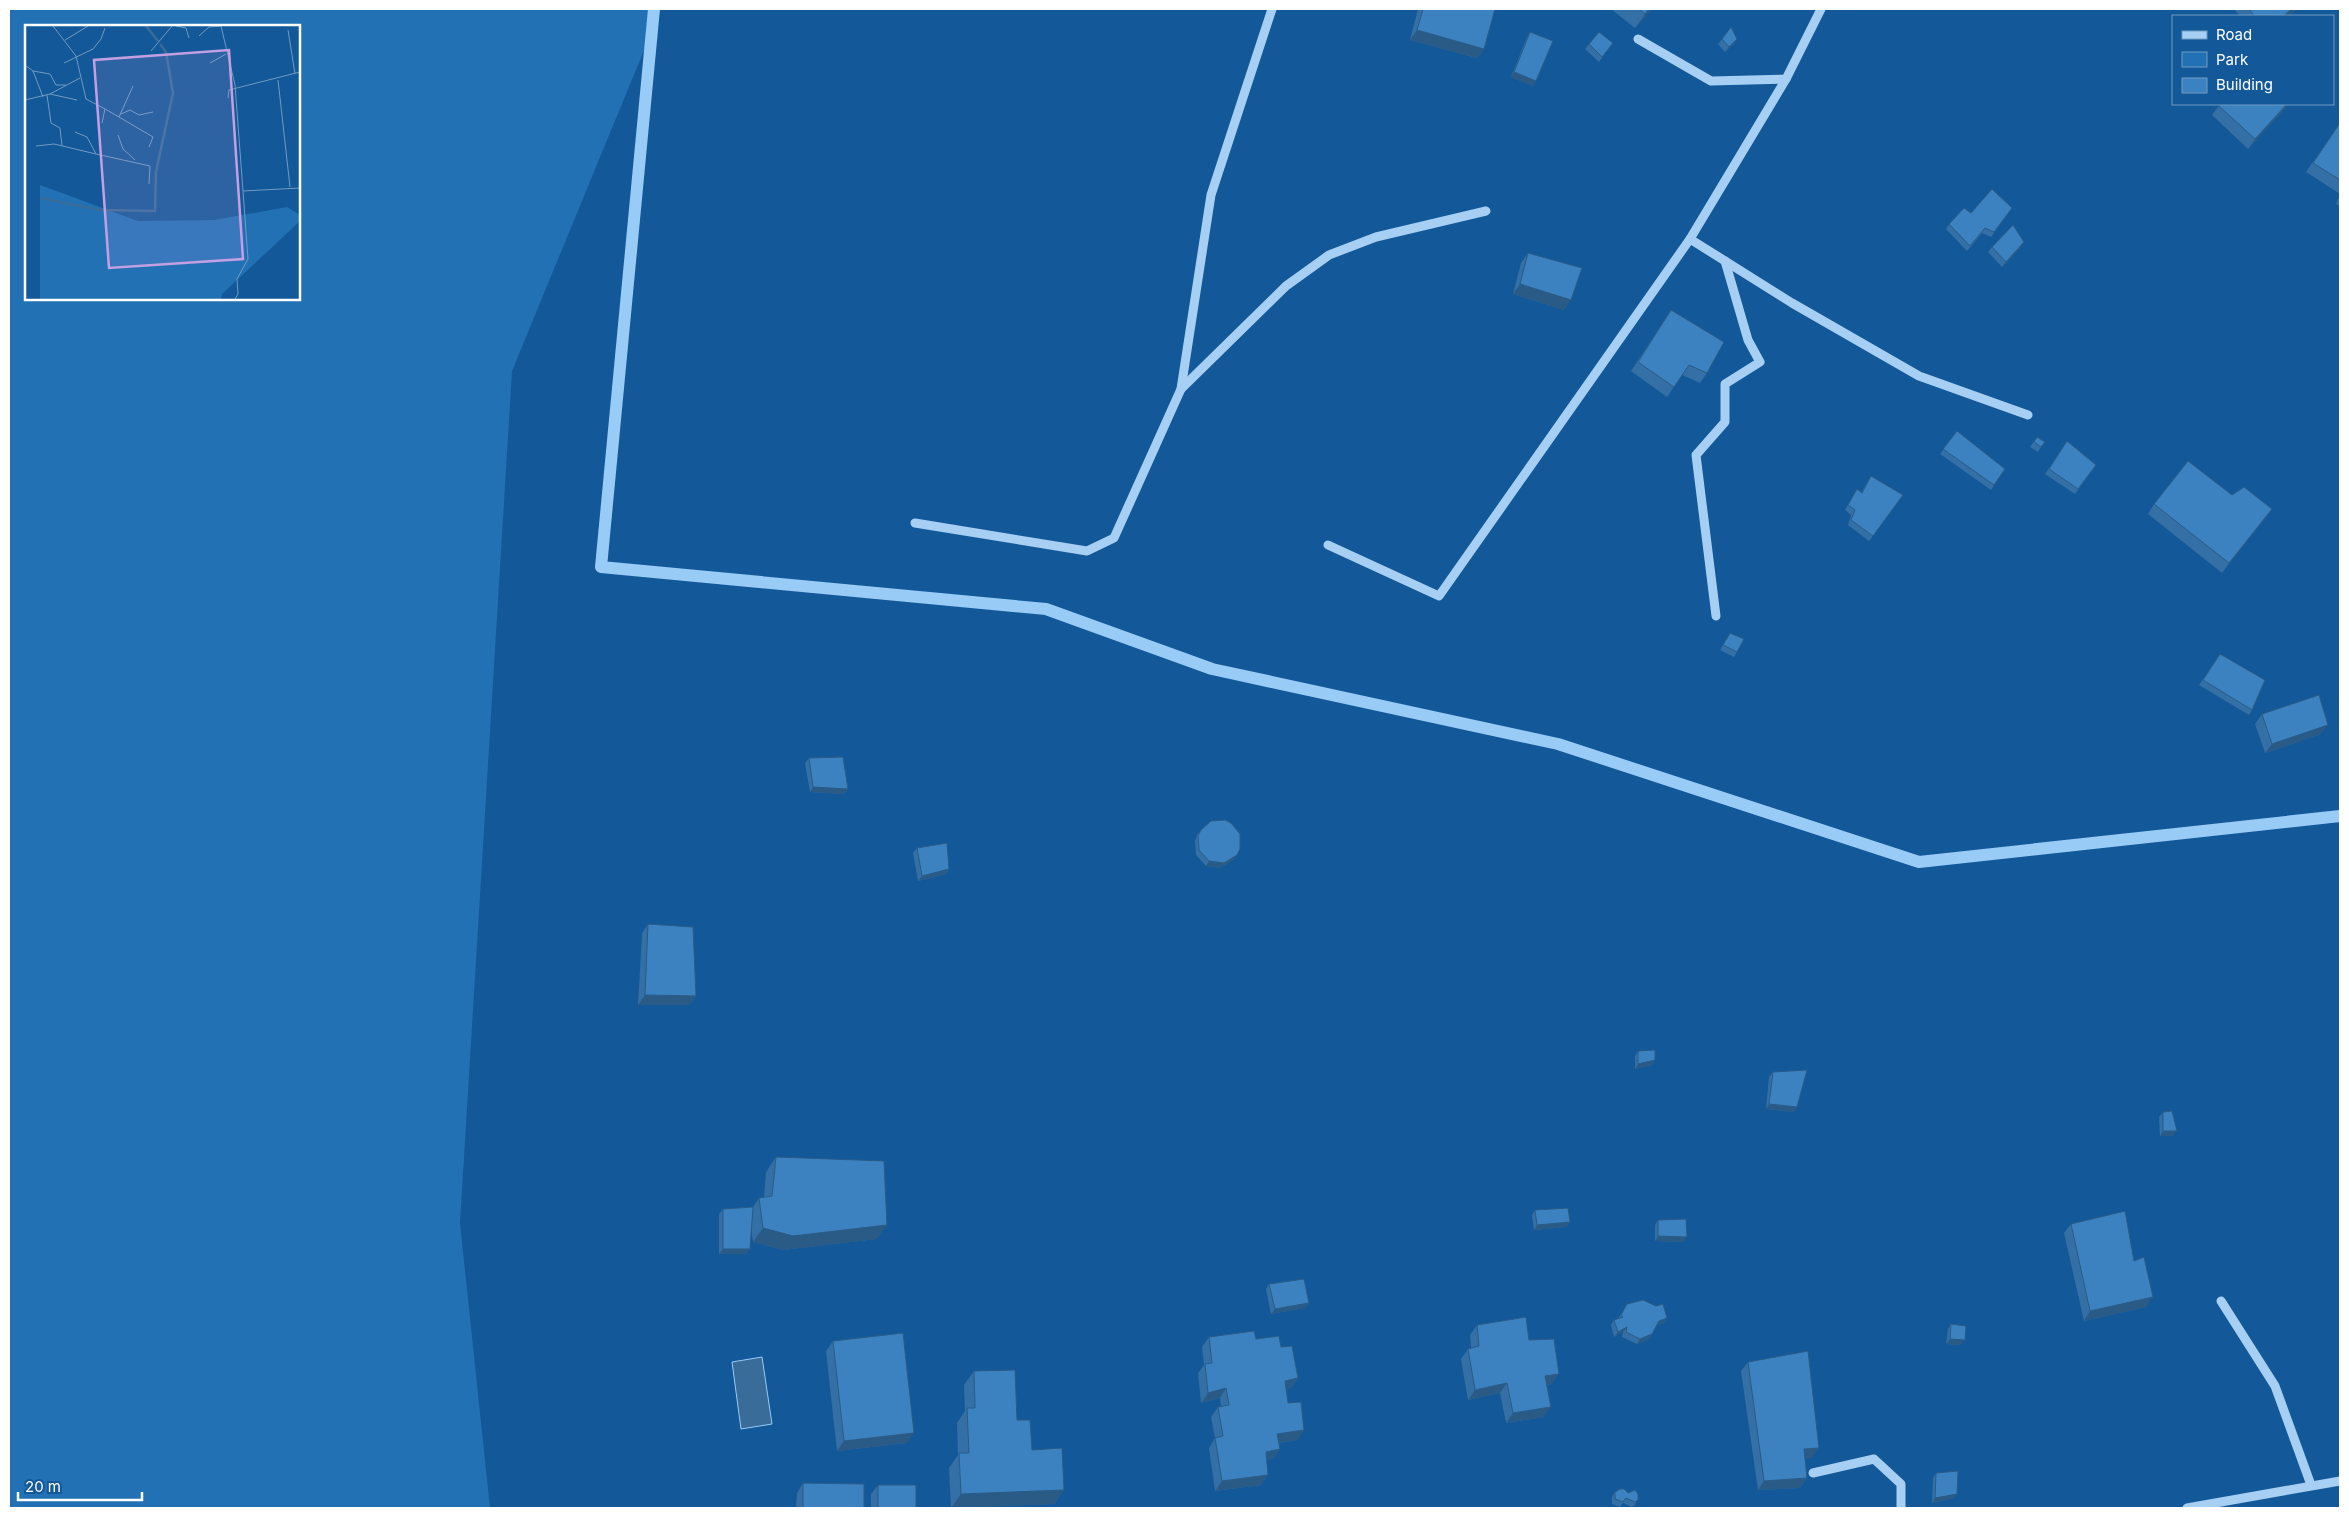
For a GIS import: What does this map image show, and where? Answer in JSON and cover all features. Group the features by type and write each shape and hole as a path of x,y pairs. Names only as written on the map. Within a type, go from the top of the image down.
{"street":[{"path":"915,522 1087,551 1114,538 1181,389 1211,195 1272,9"},
{"path":"1328,545 1439,596 1690,239 1786,79 1820,9"},
{"path":"1638,39 1711,82 1786,79"},
{"path":"1181,389 1286,286 1329,255 1376,237 1486,211"},
{"path":"1690,239 1792,303 1918,376 2028,415"},
{"path":"1716,616 1696,455 1725,422 1725,384 1760,362 1748,340 1725,261"},
{"path":"2221,1301 2275,1386 2311,1485"},
{"path":"1813,1473 1874,1459 1901,1484 1901,1508"},
{"path":"2188,1508 2340,1481"}],"green space":[{"path":"9,9 661,9 512,371 460,1223 490,1508 9,1508"}],"shaded area":[{"path":"762,1357 772,1424 741,1429 732,1362"}],"building":[{"path":"1423,9 1495,9 1484,49 1417,30"},
{"path":"1639,9 1649,9 1645,14"},
{"path":"2249,9 2292,9 2284,15 2253,15"},
{"path":"1731,27 1737,39 1729,47 1722,39"},
{"path":"1530,32 1553,41 1536,81 1514,72"},
{"path":"1599,32 1613,43 1602,57 1589,44"},
{"path":"2220,105 2286,105 2255,139"},
{"path":"2340,123 2340,180 2313,163"},
{"path":"1992,189 2012,208 1994,232 1985,228 1970,246 1949,224 1964,208 1971,213"},
{"path":"2013,225 2024,242 2006,262 1992,247"},
{"path":"1528,253 1582,268 1571,300 1520,284"},
{"path":"1671,310 1724,342 1707,373 1689,365 1674,387 1638,362"},
{"path":"1957,431 2005,469 1994,485 1943,449"},
{"path":"2037,437 2045,442 2041,447 2034,442"},
{"path":"2067,441 2096,465 2078,489 2049,469"},
{"path":"2188,461 2232,495 2244,487 2272,509 2229,563 2154,504"},
{"path":"1871,476 1903,495 1873,536 1851,520 1855,510 1848,505 1857,489 1862,493"},
{"path":"1730,633 1744,639 1737,652 1723,645"},
{"path":"2220,654 2265,680 2252,710 2203,680"},
{"path":"2319,695 2328,725 2272,744 2262,714"},
{"path":"843,757 848,789 813,787 809,758"},
{"path":"1225,820 1231,823 1240,834 1240,849 1237,855 1224,863 1209,861 1199,850 1198,836 1201,830 1211,821"},
{"path":"947,843 949,869 922,876 917,848"},
{"path":"648,924 693,927 696,996 645,995"},
{"path":"1655,1050 1655,1060 1638,1064 1638,1051"},
{"path":"1807,1070 1797,1107 1769,1104 1773,1072"},
{"path":"2172,1111 2177,1131 2163,1131 2163,1112"},
{"path":"776,1157 884,1161 887,1225 793,1236 763,1228 759,1198 772,1196"},
{"path":"753,1207 750,1249 723,1249 723,1209"},
{"path":"1568,1208 1570,1222 1537,1225 1535,1210"},
{"path":"2125,1211 2134,1261 2144,1257 2153,1297 2090,1311 2071,1224"},
{"path":"1686,1219 1687,1237 1658,1236 1658,1220"},
{"path":"1304,1279 1309,1303 1275,1309 1269,1284"},
{"path":"1643,1300 1656,1306 1663,1304 1667,1318 1659,1321 1652,1334 1640,1339 1626,1332 1627,1327 1618,1332 1614,1320 1623,1317 1621,1315 1627,1304"},
{"path":"1526,1317 1529,1340 1554,1339 1559,1374 1545,1376 1551,1407 1513,1413 1507,1383 1475,1390 1468,1349 1479,1346 1477,1325"},
{"path":"1951,1324 1966,1326 1965,1340 1950,1339"},
{"path":"1254,1331 1256,1339 1279,1336 1281,1347 1292,1346 1298,1378 1285,1381 1288,1403 1301,1402 1304,1430 1277,1434 1280,1449 1266,1452 1268,1475 1222,1481 1215,1438 1223,1436 1218,1407 1229,1405 1226,1388 1208,1393 1205,1364 1212,1363 1209,1337"},
{"path":"903,1333 914,1433 844,1441 833,1341"},
{"path":"1808,1351 1819,1448 1804,1449 1807,1478 1764,1481 1748,1362"},
{"path":"1015,1370 1017,1420 1030,1420 1032,1450 1062,1448 1064,1490 961,1494 959,1453 969,1453 967,1408 975,1408 974,1371"},
{"path":"1958,1471 1957,1494 1935,1498 1936,1473"},
{"path":"803,1483 864,1484 864,1508 803,1508"},
{"path":"878,1485 916,1485 916,1508 878,1508"},
{"path":"1624,1489 1628,1493 1635,1490 1638,1494 1638,1500 1635,1502 1626,1498 1623,1502 1615,1499 1615,1492"}],"waterway":[{"path":"654,9 601,567 1046,609 1212,669 1558,744 1919,862 2340,816"}]}
